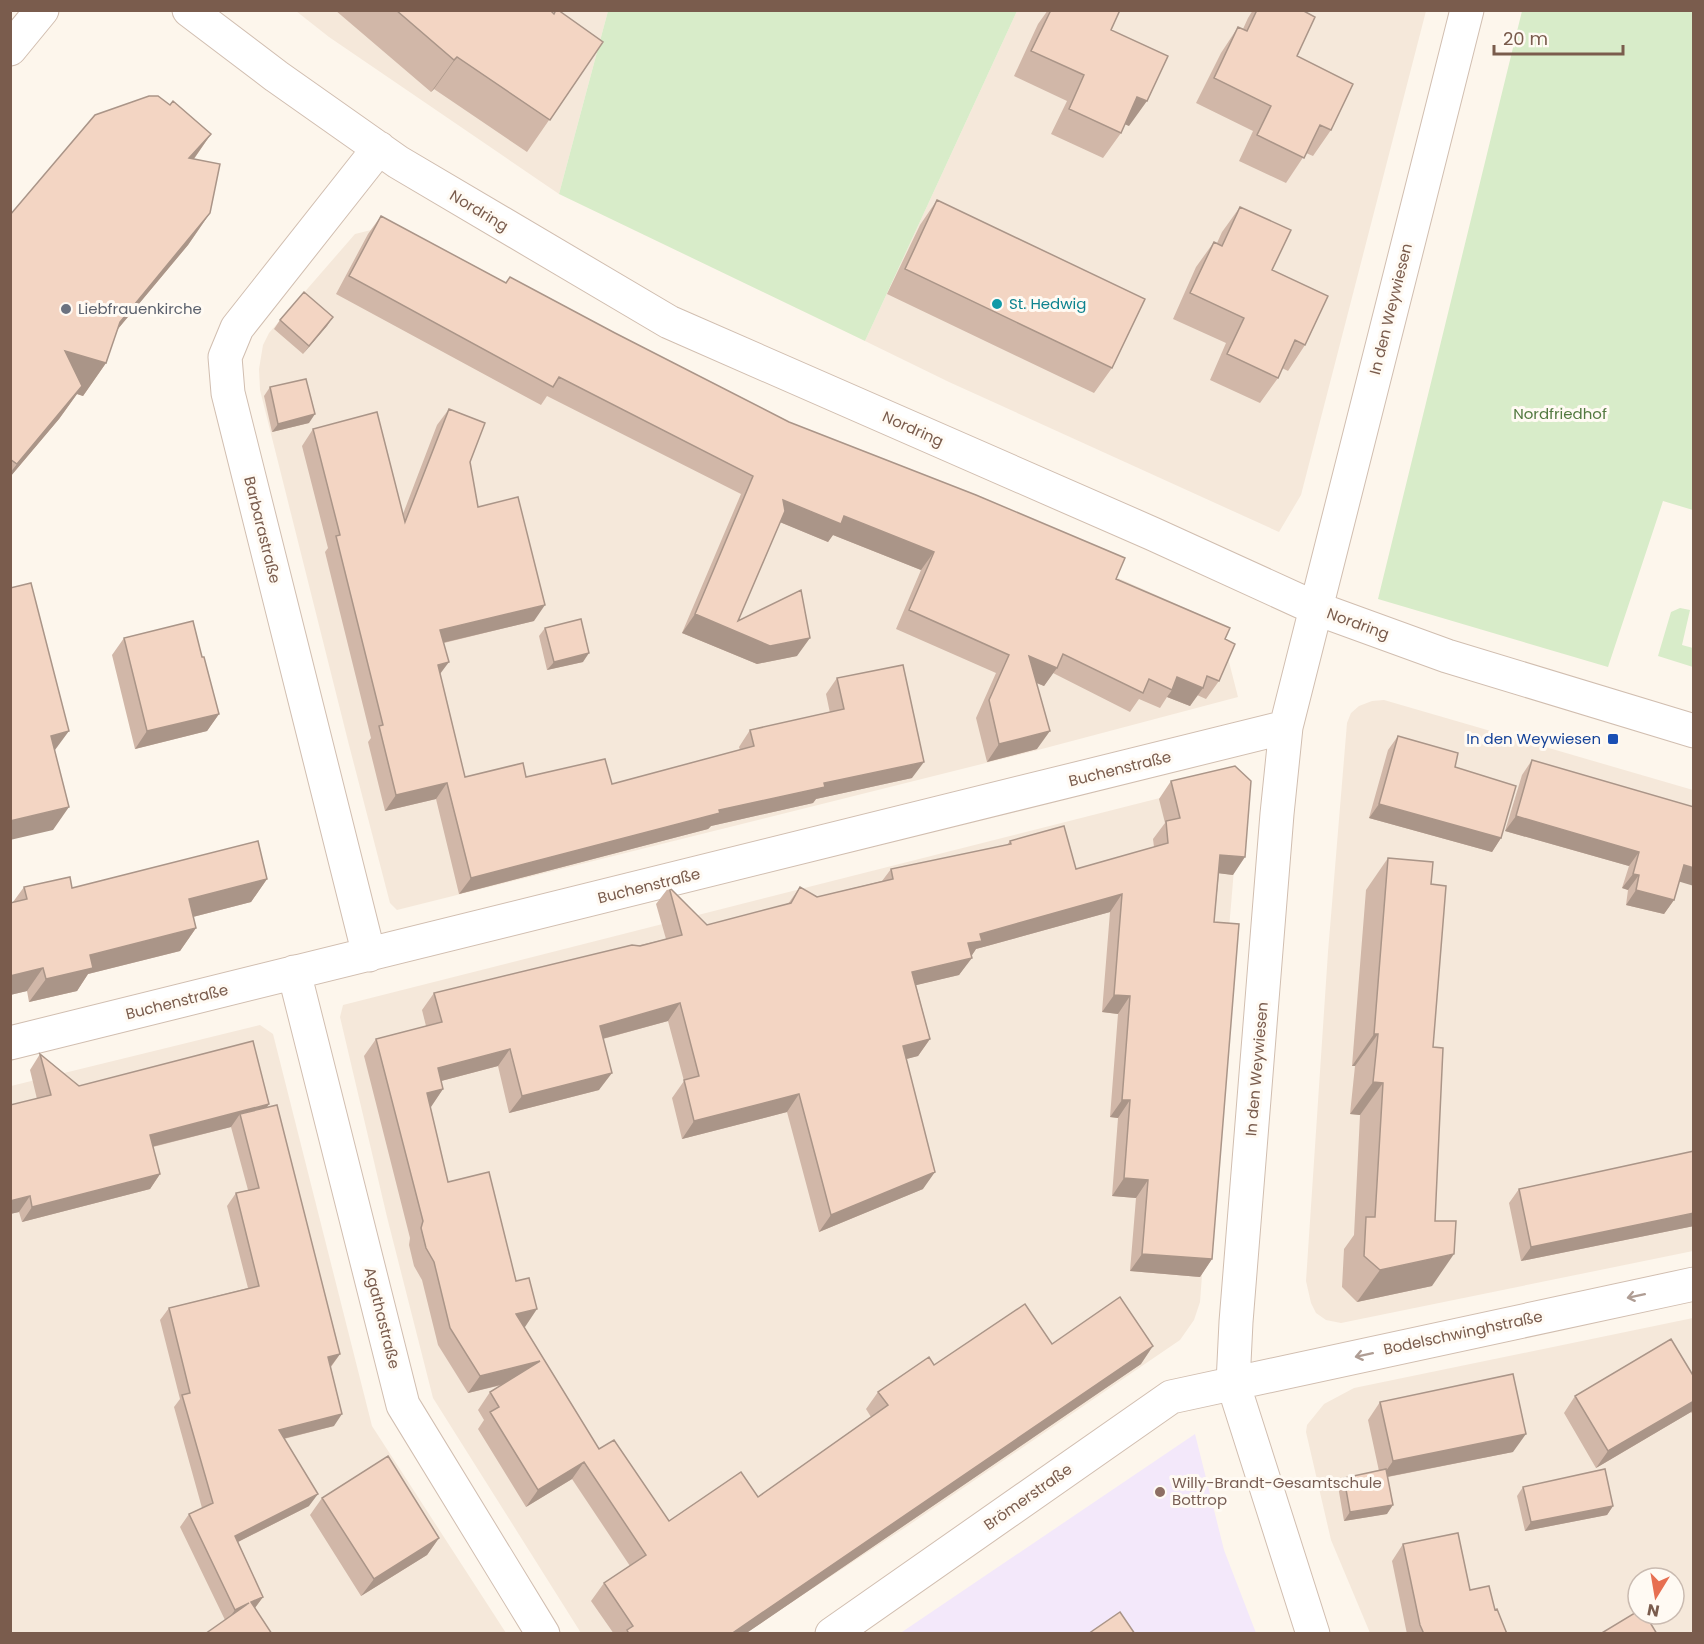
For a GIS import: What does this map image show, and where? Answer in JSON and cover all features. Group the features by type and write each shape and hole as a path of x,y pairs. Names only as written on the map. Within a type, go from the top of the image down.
{"street":[{"path":"10,48 42,10"},
{"name":"Nordring","path":"189,10 276,76 398,162 669,322 1153,534 1315,608 1447,656 1694,731"},
{"name":"In den Weywiesen","path":"1313,1634 1233,1383 1277,814 1286,727 1467,10"},
{"name":"Barbarastraße","path":"369,955 228,393 225,357 237,328 379,148"},
{"name":"Buchenstraße","path":"10,1043 1286,727"},
{"name":"Agathastraße","path":"294,972 403,1405 543,1634"},
{"name":"Bodelschwinghstraße","path":"1233,1383 1694,1284"},
{"name":"Brömerstraße","path":"832,1634 1171,1397 1233,1383"}],"shaded area":[{"path":"296,11 608,11 559,194 329,37"},
{"path":"1017,11 1426,11 1301,495 1279,532 949,382 865,341"},
{"path":"375,229 1011,530 1219,623 1238,697 1038,750 397,910 390,903 349,745 260,390 259,369 263,345 269,333 355,234"},
{"path":"1384,700 1693,790 1693,1251 1341,1323 1326,1320 1316,1313 1306,1281 1328,952 1347,723 1351,713 1359,706 1372,701"},
{"path":"1223,782 1240,798 1200,1302 1194,1320 1180,1340 906,1527 745,1633 581,1633 433,1398 340,1017 343,1005"},
{"path":"260,1025 273,1034 372,1426 506,1633 11,1634 11,1086"},
{"path":"1693,1318 1693,1633 1370,1633 1331,1540 1306,1432 1307,1425 1324,1404 1354,1388"},
{"name":"Willy-Brandt-Gesamtschule Bottrop","path":"1195,1434 1224,1550 1256,1633 899,1634"}],"green space":[{"path":"608,11 1017,11 865,341 559,194"},
{"name":"Nordfriedhof","path":"1522,11 1693,11 1693,510 1663,501 1608,667 1378,599"},
{"path":"1680,608 1690,610 1682,645 1693,648 1693,667 1658,656 1671,612"}],"building":[{"path":"396,10 550,10 554,14 558,10 603,42 550,120 457,57 454,60"},
{"path":"1051,10 1120,10 1111,30 1168,56 1147,101 1137,97 1121,133 1069,109 1084,75 1031,51"},
{"path":"1257,10 1302,10 1315,17 1297,56 1353,84 1331,130 1320,125 1304,158 1257,135 1271,106 1214,78 1238,27 1247,31"},
{"name":"Liebfrauenkirche","path":"149,96 158,96 170,105 173,101 211,134 189,158 220,164 210,213 120,322 106,363 65,351 82,386 17,464 10,459 10,215 95,115"},
{"path":"937,200 1145,299 1112,368 905,269"},
{"path":"1240,207 1291,230 1272,270 1328,296 1305,345 1295,340 1278,378 1227,354 1244,318 1190,293 1214,242 1222,246"},
{"path":"381,216 506,283 510,277 789,422 976,495 1125,558 1116,579 1230,628 1225,639 1235,644 1219,681 1207,676 1203,688 1177,677 1172,690 1149,679 1143,693 1063,654 1057,668 1029,656 1050,731 999,744 989,700 1009,655 909,610 934,552 844,516 841,524 783,500 785,511 738,621 801,590 810,638 770,646 695,614 753,476 559,377 553,387 349,276"},
{"path":"304,292 333,317 309,346 280,320"},
{"path":"306,379 315,414 278,424 270,387"},
{"path":"449,409 485,423 470,462 478,507 518,497 545,605 440,630 449,662 438,665 465,777 523,763 526,777 605,759 612,784 754,746 750,730 844,709 837,678 903,665 924,762 824,783 825,787 719,810 720,813 471,878 447,783 396,795 379,726 383,725 336,536 340,535 313,429 377,412 405,522"},
{"path":"31,583 69,731 51,736 69,807 10,821 10,588"},
{"path":"581,619 589,653 554,662 545,628"},
{"path":"193,621 219,714 147,731 124,638"},
{"path":"1398,736 1458,753 1455,767 1516,786 1501,838 1379,804"},
{"path":"1532,760 1694,807 1694,868 1684,865 1674,900 1636,890 1639,875 1633,874 1639,852 1516,816"},
{"path":"1235,766 1251,781 1245,857 1220,855 1214,922 1239,924 1212,1259 1142,1254 1148,1180 1124,1178 1130,1100 1122,1100 1130,996 1114,995 1122,894 980,934 982,941 968,943 972,958 912,972 930,1039 903,1046 935,1172 831,1215 799,1094 694,1121 684,1080 699,1076 680,1003 600,1026 612,1073 522,1096 510,1049 438,1068 443,1089 427,1093 448,1182 489,1172 516,1281 529,1278 537,1309 516,1314 599,1449 614,1440 669,1521 741,1472 758,1497 888,1405 878,1392 929,1357 934,1365 1025,1304 1052,1344 1120,1297 1153,1346 731,1634 629,1634 627,1630 633,1626 604,1583 646,1555 584,1462 538,1490 490,1412 499,1407 490,1392 540,1361 480,1376 450,1328 434,1262 426,1248 421,1228 423,1221 376,1039 442,1022 434,993 682,935 669,887 707,925 791,903 800,887 817,897 893,879 891,869 1011,844 1010,841 1064,826 1076,869 1168,843 1166,821 1180,818 1171,781"},
{"path":"258,841 267,879 189,899 196,928 90,955 93,968 46,979 43,968 10,976 10,903 27,899 24,887 70,877 72,888"},
{"path":"1388,858 1433,862 1431,884 1446,886 1433,1047 1443,1048 1435,1221 1456,1221 1454,1254 1380,1270 1364,1256 1366,1217 1375,1217 1383,1083 1373,1082 1378,1034 1374,1034"},
{"path":"253,1041 269,1104 150,1135 160,1174 32,1207 30,1196 10,1201 10,1105 51,1095 40,1054 79,1086"},
{"path":"277,1105 340,1354 328,1357 342,1414 279,1430 318,1494 235,1536 263,1597 251,1602 272,1634 205,1634 249,1603 235,1610 189,1514 213,1503 182,1395 190,1393 169,1308 259,1286 236,1193 259,1188 240,1114"},
{"path":"1694,1151 1694,1213 1531,1247 1519,1189"},
{"path":"1671,1339 1694,1377 1694,1401 1608,1451 1575,1396"},
{"path":"1513,1374 1526,1434 1393,1461 1380,1402"},
{"path":"388,1456 439,1538 374,1579 322,1498"},
{"path":"1386,1469 1393,1505 1350,1512 1344,1478"},
{"path":"1605,1469 1613,1506 1531,1522 1523,1487"},
{"path":"1458,1533 1470,1590 1489,1586 1495,1610 1497,1609 1507,1634 1424,1634 1420,1625 1403,1544"},
{"path":"1120,1612 1135,1634 1088,1634"},
{"path":"1626,1618 1626,1626 1652,1626 1657,1634 1600,1634"}],"place":[{"name":"St. Hedwig","path":"997,304"},
{"name":"Liebfrauenkirche","path":"66,309"},
{"name":"In den Weywiesen","path":"1613,739"},
{"name":"Willy-Brandt-Gesamtschule Bottrop","path":"1160,1492"}]}
